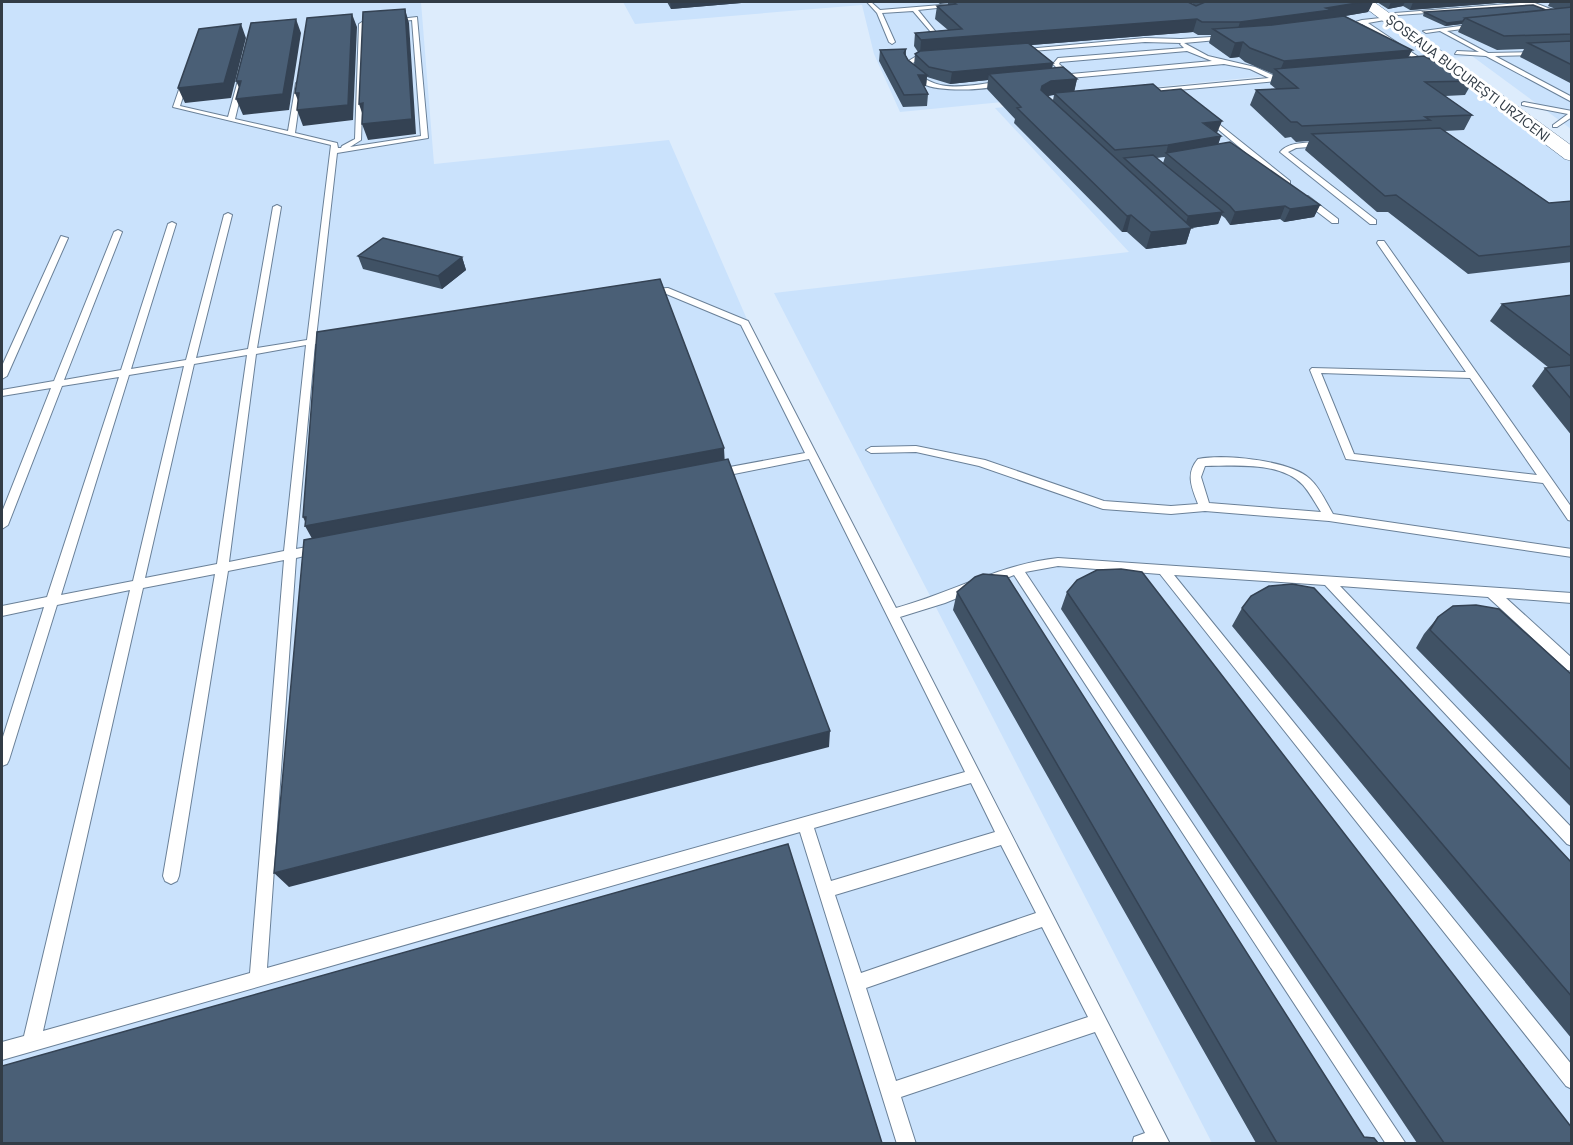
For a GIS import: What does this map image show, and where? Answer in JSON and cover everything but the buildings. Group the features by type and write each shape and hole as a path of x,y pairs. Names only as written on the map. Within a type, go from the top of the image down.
{"highway":[{"name":"ȘOSEAUA BUCUREȘTI URZICENI","path":"1365,2 1434,30 1454,58 1572,154"},
{"name":"ȘOSEAUA BUCUREȘTI URZICENI","path":"1389,11 1572,138"}],"lane":[{"path":"869,2 879,12 892,42"},
{"path":"1340,27 1362,22 1389,11 1532,3 1569,18"},
{"path":"879,12 966,5"},
{"path":"1427,6 1436,10"},
{"path":"914,9 936,36"},
{"path":"334,152 425,138 415,18 383,22"},
{"path":"1544,19 1569,18"},
{"path":"351,25 372,22"},
{"path":"1362,22 1427,65"},
{"path":"334,152 358,140 362,24"},
{"path":"1434,30 1487,25"},
{"path":"1434,30 1572,100"},
{"path":"1008,51 1145,40 1181,41 1238,37"},
{"path":"1181,41 1188,49 1207,58 1251,67 1276,79"},
{"path":"1069,76 1056,64 1058,60 1188,49"},
{"path":"1416,66 1485,54 1549,52"},
{"path":"1140,53 1161,68"},
{"path":"940,56 917,58 908,65 920,80 933,86 950,88 1009,82"},
{"path":"1057,78 1224,62"},
{"path":"231,120 244,66"},
{"path":"187,74 176,107 335,144 311,341 290,554 258,979"},
{"path":"291,134 300,75"},
{"path":"1139,91 1300,77"},
{"path":"1173,88 1182,96"},
{"path":"1556,93 1572,113"},
{"path":"1524,104 1572,113"},
{"path":"1199,110 1335,221"},
{"path":"1555,126 1572,113"},
{"path":"1329,144 1295,146 1286,148 1284,153 1373,222"},
{"path":"1232,149 1243,147"},
{"path":"171,876 222,569 252,351 277,207"},
{"path":"31,1043 190,362 228,215"},
{"path":"2,760 172,224"},
{"path":"2,525 118,232"},
{"path":"2,376 64,238"},
{"path":"1381,243 1572,517"},
{"path":"641,293 665,290 745,323 1047,917 1099,1022 1153,1141"},
{"path":"2,393 347,336"},
{"path":"1473,375 1315,370 1350,457 1546,480"},
{"path":"872,450 915,448 981,463 1103,505 1172,510 1205,507 1329,517 1572,553"},
{"path":"707,475 812,455"},
{"path":"1205,507 1194,474 1196,467 1202,462 1272,465 1292,472 1306,481 1329,517"},
{"path":"2,611 325,548"},
{"path":"892,614 947,597 999,574 1058,562 1572,598"},
{"path":"1017,569 1397,1143"},
{"path":"1163,569 1572,1080"},
{"path":"999,574 1011,594"},
{"path":"1327,580 1572,839"},
{"path":"1491,592 1572,666"},
{"path":"2,1051 974,776"},
{"path":"805,824 907,1143"},
{"path":"825,890 1006,836"},
{"path":"856,983 1047,917"},
{"path":"890,1092 1099,1022"}],"shaded area":[{"path":"2,2 421,2 434,164 669,140 749,324 1160,1143 2,1144"},
{"path":"623,2 1571,2 1571,129 1472,56 900,112 874,54 862,5 635,24"},
{"path":"1444,65 1571,162 1571,1143 1212,1143 774,293 1129,252 995,108"}]}
